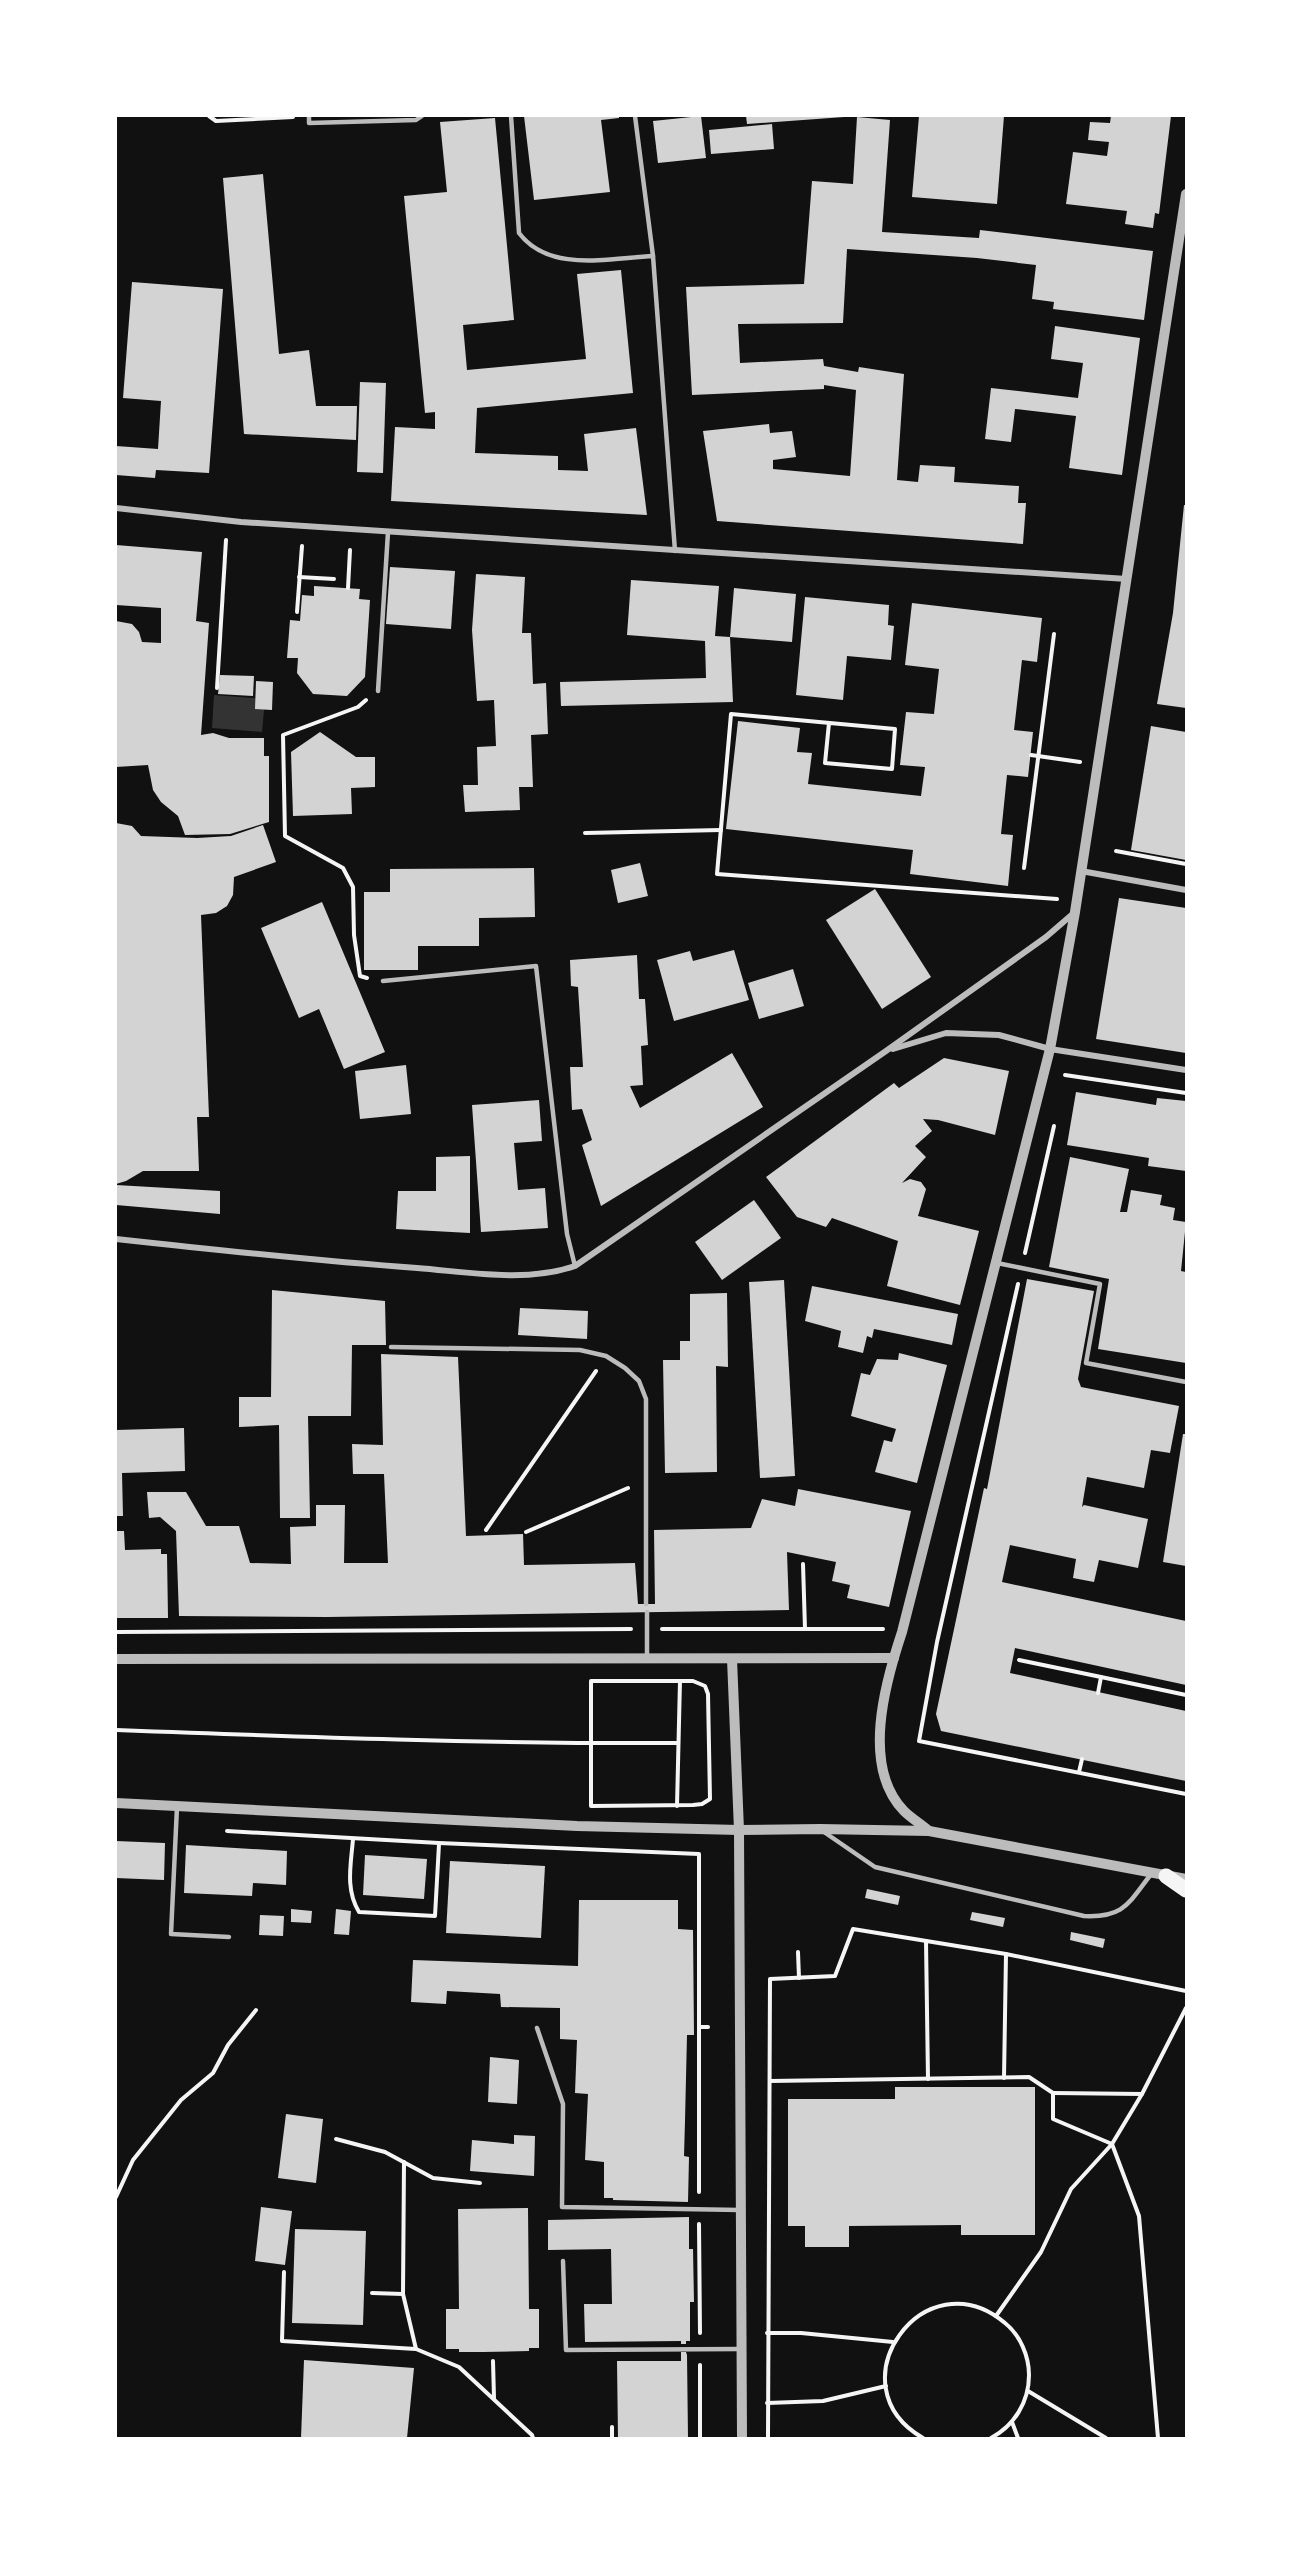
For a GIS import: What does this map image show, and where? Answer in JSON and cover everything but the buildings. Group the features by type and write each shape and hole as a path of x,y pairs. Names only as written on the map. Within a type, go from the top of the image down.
{"main road":[{"path":"1159,1875 1186,1890"}],"street":[{"path":"929,1831 903,1809 892,1791 881,1762 879,1738 894,1658 1050,1049 1075,912 1186,194"},
{"path":"116,508 241,522 1127,579"},
{"path":"1081,871 1186,890"},
{"path":"116,1239 276,1257 514,1275 554,1273 575,1266 1046,938 1075,912"},
{"path":"886,1051 946,1033 999,1035 1050,1049 1186,1070"},
{"path":"116,1659 894,1658"},
{"path":"732,1659 739,1830 742,2439"},
{"path":"116,1803 578,1826 929,1831 1186,1879"}],"lane":[{"path":"309,116 309,123 417,120 422,116"},
{"path":"511,116 519,233 528,246 549,257 573,260 653,256"},
{"path":"635,116 653,256 675,551"},
{"path":"378,691 388,532"},
{"path":"383,981 536,966 567,1234 575,1266"},
{"path":"997,1263 1100,1284 1086,1363 1186,1382"},
{"path":"391,1347 580,1350 606,1356 639,1381 646,1400 646,1604"},
{"path":"646,1612 646,1658"},
{"path":"177,1806 171,1934 230,1937"},
{"path":"820,1829 875,1867 1084,1916 1102,1916 1121,1911 1159,1875"},
{"path":"537,2028 563,2104 562,2207 740,2210"},
{"path":"563,2261 566,2350 741,2349"}],"path":[{"path":"209,116 216,121 309,116"},
{"path":"217,688 226,540"},
{"path":"297,612 302,546"},
{"path":"348,588 350,550"},
{"path":"299,577 334,579"},
{"path":"1024,868 1054,634"},
{"path":"378,691 358,707 283,735 285,836 343,868 353,887 354,935 360,976 383,981"},
{"path":"829,723 825,763 892,769 895,729 731,714 717,874 1057,899"},
{"path":"1031,755 1081,762"},
{"path":"585,833 721,830"},
{"path":"1116,851 1186,864"},
{"path":"1065,1075 1186,1093"},
{"path":"486,1530 606,1356"},
{"path":"526,1532 646,1480"},
{"path":"967,1500 936,1642 919,1741 1186,1794"},
{"path":"802,1564 805,1629"},
{"path":"681,1629 681,1635"},
{"path":"116,1632 886,1629"},
{"path":"1019,1660 1186,1695"},
{"path":"1098,1692 1101,1677"},
{"path":"677,1806 680,1679"},
{"path":"680,1679 697,1682 707,1690 710,1799 702,1804 677,1806 591,1806 591,1681 680,1679"},
{"path":"116,1730 591,1743 678,1743"},
{"path":"1079,1772 1082,1759"},
{"path":"223,1831 439,1844 699,1854 700,2439"},
{"path":"353,1839 349,1876 351,1899 359,1912 435,1916 439,1844"},
{"path":"768,2439 771,1979 836,1976 853,1929 1006,1954 1186,1991"},
{"path":"926,1941 928,2079"},
{"path":"798,1952 799,1978"},
{"path":"1004,2078 1006,1954"},
{"path":"996,2316 1041,2252 1071,2189 1112,2144 1142,2094 1186,2008"},
{"path":"116,2198 133,2160 181,2100 213,2073 228,2045 256,2010"},
{"path":"699,2027 708,2027"},
{"path":"758,2027 770,2027"},
{"path":"770,2081 1029,2077 1053,2093 1142,2094"},
{"path":"1053,2093 1053,2119 1112,2144 1139,2216 1158,2439"},
{"path":"336,2139 385,2152 433,2178 480,2183"},
{"path":"404,2162 403,2294 417,2349"},
{"path":"284,2272 282,2342 417,2349 459,2367 532,2435 532,2439"},
{"path":"372,2293 403,2294"},
{"path":"923,2439 913,2433 900,2419 891,2404 886,2386 888,2356 893,2342 905,2326 921,2314 939,2306 958,2304 978,2307 996,2316 1010,2327 1027,2357 1028,2391 1022,2408 1012,2422 991,2439"},
{"path":"767,2333 801,2333 893,2342"},
{"path":"493,2361 494,2399"},
{"path":"767,2403 823,2401 886,2386"},
{"path":"1028,2391 1106,2439"},
{"path":"1012,2422 1018,2439"},
{"path":"612,2427 612,2439"}],"shaded area":[{"path":"214,695 265,699 262,732 212,728"}]}
